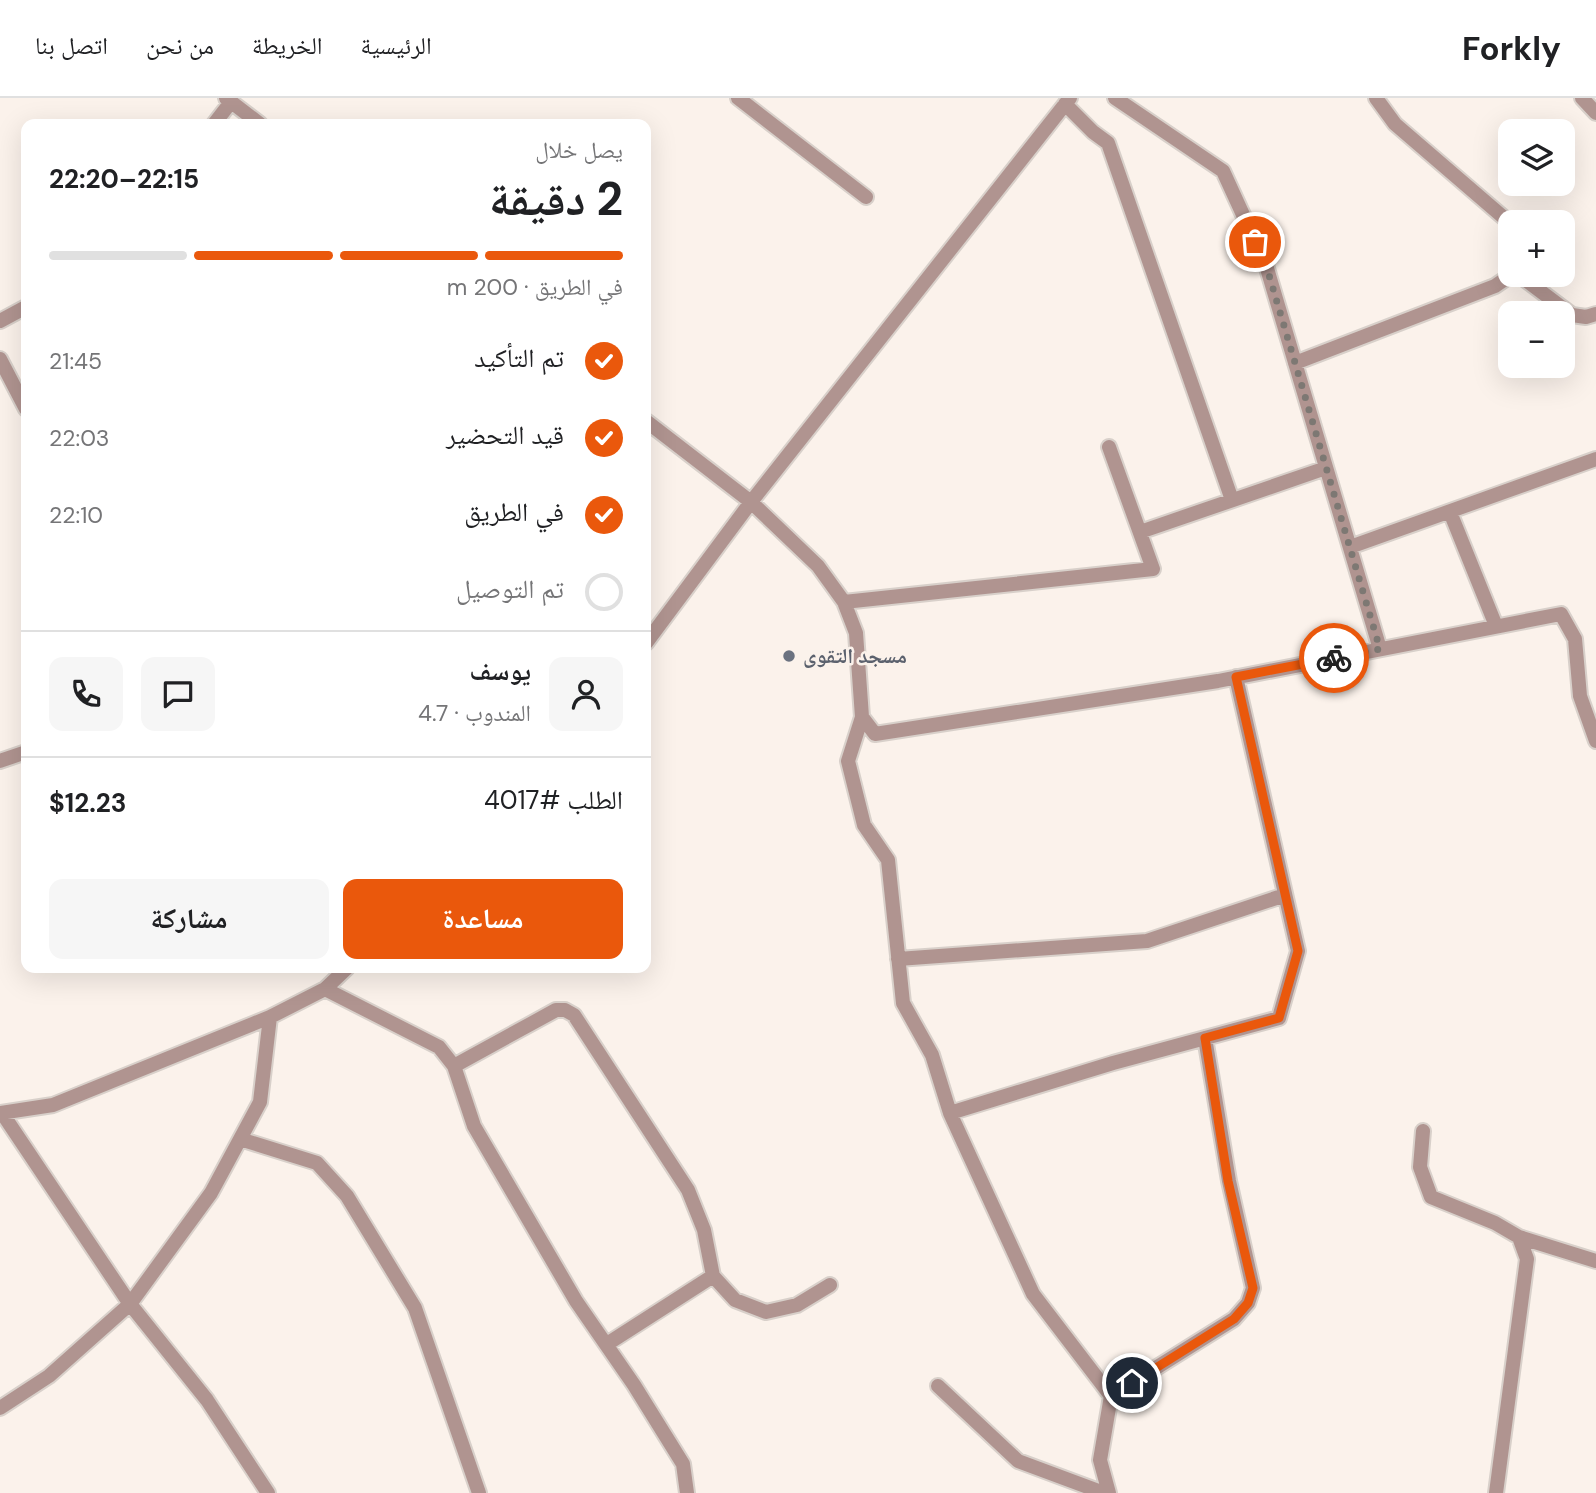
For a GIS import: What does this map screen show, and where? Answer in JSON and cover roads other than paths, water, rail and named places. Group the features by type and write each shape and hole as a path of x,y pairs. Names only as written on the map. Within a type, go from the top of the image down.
{"street":[{"path":"1115,98 1223,171 1266,265 1380,649"},
{"path":"1376,98 1395,124 1498,213"},
{"path":"1582,98 1596,113"},
{"path":"741,99 866,197"},
{"path":"217,119 228,100 253,119"},
{"path":"651,636 751,502 1067,101 1093,132 1108,143 1232,500"},
{"path":"1295,363 1498,284"},
{"path":"1535,287 1572,315 1586,317 1596,314"},
{"path":"0,321 21,310"},
{"path":"0,359 21,399"},
{"path":"651,425 751,502 818,566 844,602 856,633 862,717 848,761 864,825 888,860 903,1003 932,1055 950,1113 1033,1294 1111,1396 1100,1460 1107,1493"},
{"path":"844,602 1153,569 1109,447"},
{"path":"1350,547 1596,459"},
{"path":"1140,532 1326,468"},
{"path":"1450,512 1496,626"},
{"path":"862,717 875,734 1236,677 1561,614 1575,639 1580,696 1596,741"},
{"path":"950,1113 1112,1063 1279,1018 1298,951 1236,677"},
{"path":"0,761 21,754"},
{"path":"898,960 1147,941 1285,895"},
{"path":"268,1493 206,1400 130,1304 1,1113 53,1105 270,1017 325,989 341,973"},
{"path":"325,989 439,1047 454,1066 474,1126 576,1301 607,1344 683,1464 687,1493"},
{"path":"454,1066 556,1010 574,1014 688,1190 704,1230 713,1276 735,1300 766,1312 797,1305 830,1286"},
{"path":"0,1408 49,1376 130,1304 211,1193 260,1102 270,1017"},
{"path":"1111,1396 1234,1319 1248,1303 1253,1288 1228,1181 1205,1038"},
{"path":"1423,1131 1420,1167 1432,1197 1495,1223 1519,1237 1596,1261"},
{"path":"240,1139 317,1163 347,1196 415,1308 479,1493"},
{"path":"1496,1493 1527,1259 1519,1237"},
{"path":"607,1344 713,1276"},
{"path":"938,1386 1018,1461 1107,1493"}],"place":[{"name":"مسجد التقوى","path":"789,656"}]}
